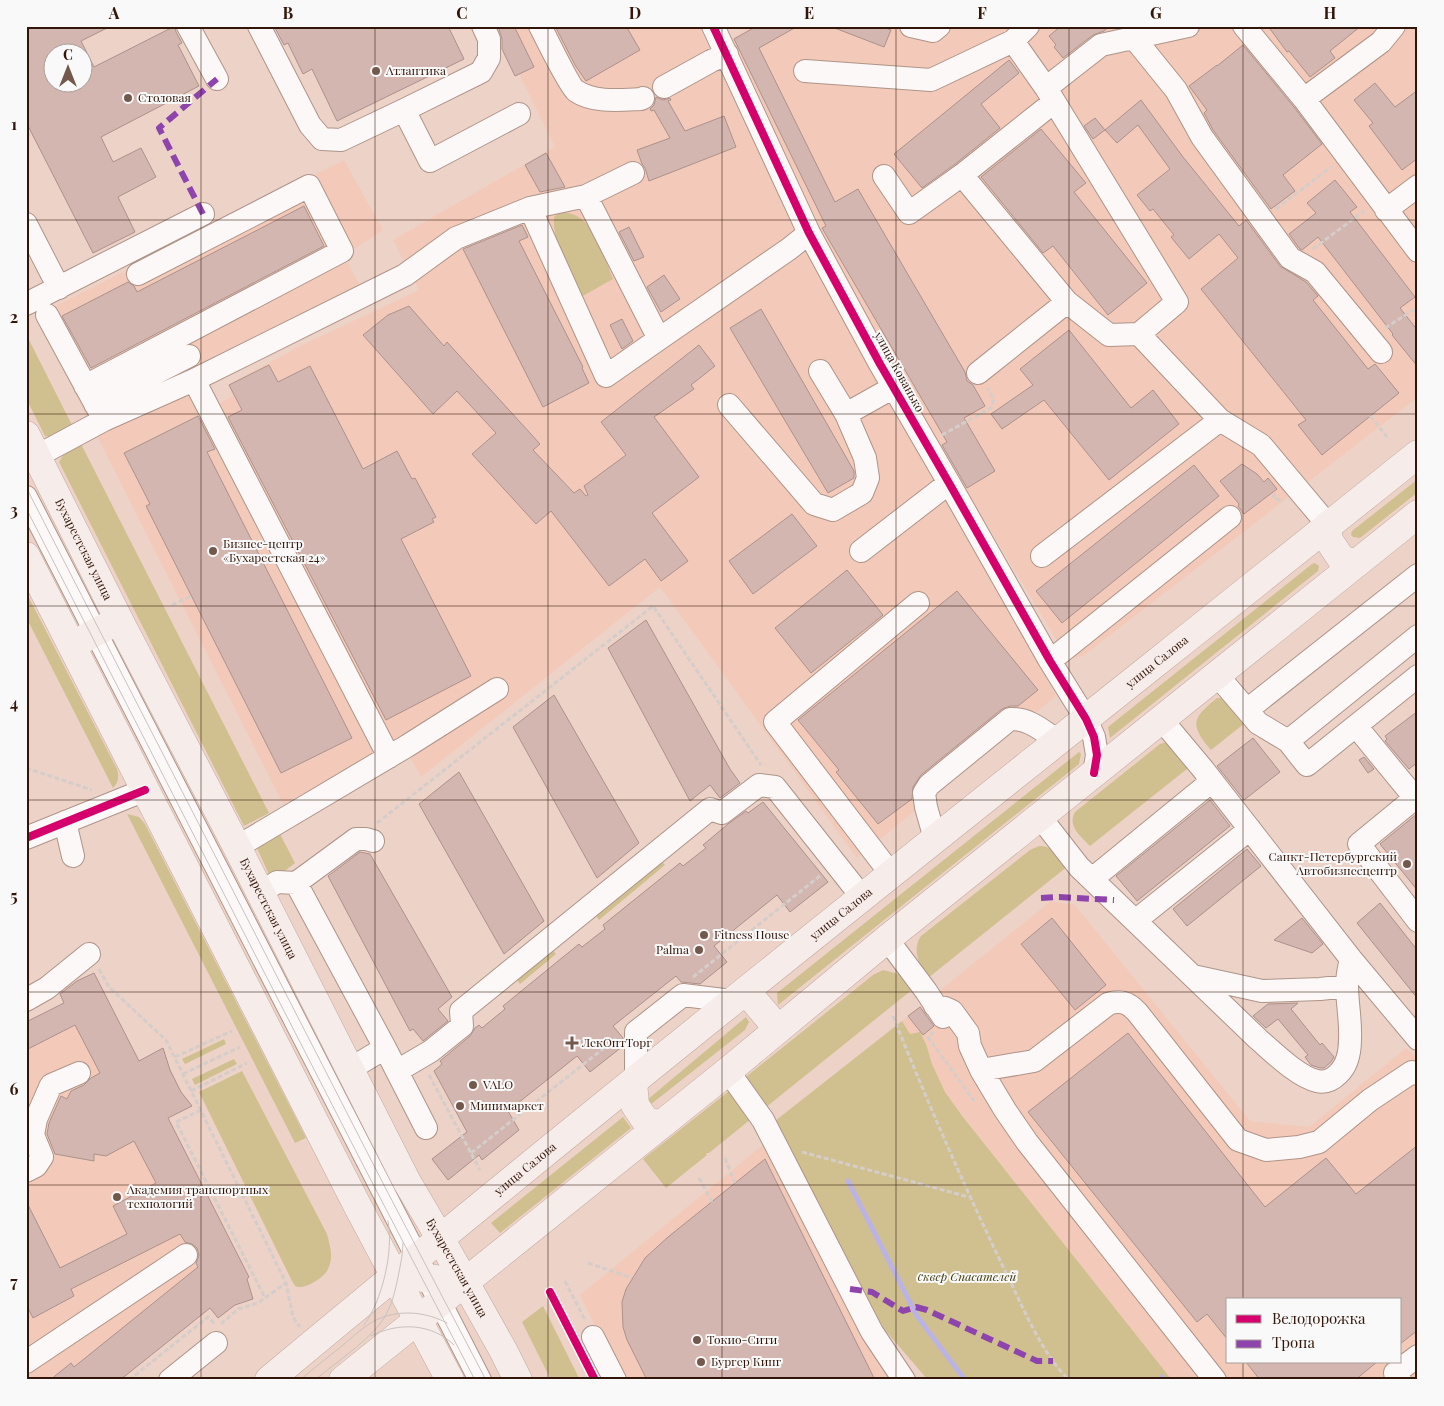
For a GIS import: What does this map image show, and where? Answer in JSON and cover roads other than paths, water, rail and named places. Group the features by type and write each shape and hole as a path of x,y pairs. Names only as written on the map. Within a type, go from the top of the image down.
{"main road":[{"name":"Бухарестская улица","path":"32,446 407,1182 503,1350 518,1380"},
{"name":"улица Салова","path":"343,1380 418,1319 440,1238 862,897 1418,454"},
{"name":"улица Салова","path":"269,1380 395,1275 464,1282 728,1071 887,939 1418,514"},
{"path":"1328,525 1328,540 1342,560 1356,563"},
{"path":"26,556 84,639 145,790 353,1196 450,1380"},
{"path":"84,639 119,620"},
{"path":"739,996 778,1029"},
{"path":"634,1081 635,1105 645,1120 660,1125"}],"street":[{"path":"188,26 217,79"},
{"path":"259,26 310,125 322,139 341,140 480,72 489,58 488,38 482,26"},
{"path":"540,26 574,90 591,97 612,100 644,98"},
{"name":"улица Кованько","path":"713,26 809,233 948,483 1050,661 1086,718 1094,737 1097,755 1094,773"},
{"path":"911,26 933,31 938,26"},
{"path":"884,176 909,213 962,175 1050,95 1101,45 1188,26"},
{"path":"1244,26 1304,99 1418,252"},
{"path":"1304,99 1381,42 1394,26"},
{"path":"806,71 931,80 1021,34 1050,95 1177,302 1139,334 1109,335 1067,302 962,175"},
{"path":"1134,38 1176,90 1202,138 1290,258 1315,272 1376,345"},
{"path":"664,87 727,54"},
{"path":"404,110 430,160 519,114"},
{"path":"95,403 194,380 286,345 405,275 456,238 530,208 586,196 633,173"},
{"path":"32,446 95,403 342,251 309,186 138,274"},
{"path":"1383,205 1418,186"},
{"path":"586,196 659,339"},
{"path":"530,208 606,376 789,249 809,233"},
{"path":"26,304 203,214"},
{"path":"26,224 59,288"},
{"path":"978,373 1067,302"},
{"path":"48,315 95,403"},
{"path":"1139,334 1220,420 1261,445 1328,525"},
{"path":"95,403 189,356"},
{"path":"729,405 814,504 833,510 862,493 868,478 865,458 846,414 820,371"},
{"path":"194,380 388,757"},
{"path":"846,414 894,387"},
{"path":"1042,556 1220,420"},
{"path":"862,551 948,483"},
{"path":"26,497 84,639 428,1279 480,1380"},
{"path":"1050,661 1230,517"},
{"path":"1247,710 1418,574"},
{"path":"892,874 775,722 918,604"},
{"path":"1288,741 1418,636"},
{"path":"1217,675 1258,723 1288,741 1307,765 1418,676"},
{"path":"237,848 497,689"},
{"path":"935,839 924,793 929,785 1010,719 1020,718 1058,741"},
{"path":"1162,719 1351,958 1418,1039"},
{"path":"1356,726 1414,798 1359,844 1418,921"},
{"path":"1092,879 1212,781"},
{"path":"397,1071 431,1051 462,1026 461,1011 583,924 710,809 722,814 759,785 775,787 862,897"},
{"path":"26,838 145,790"},
{"path":"1040,817 1079,867 1258,1039 1286,1064 1307,1078 1326,1081 1335,1077 1344,1069 1349,1056 1347,986 1351,958"},
{"path":"65,822 73,856"},
{"path":"1135,921 1250,829"},
{"path":"260,893 277,882 296,883 364,840"},
{"path":"296,883 426,1128"},
{"path":"887,939 926,990 960,1042 970,1046 981,1070 1027,1142 1216,1380"},
{"path":"26,1000 47,988 89,954"},
{"path":"1192,976 1262,991 1347,986"},
{"path":"634,1081 636,1032 683,995 739,996"},
{"path":"981,1070 1034,1061 1108,1004 1124,1002 1132,1006 1137,1012 1238,1140 1266,1150 1319,1142 1370,1100 1412,1072 1418,1074"},
{"path":"350,1069 385,1048"},
{"path":"728,1071 763,1120 872,1332 904,1380"},
{"path":"26,1171 36,1166 42,1157 29,1136 50,1085 79,1073"},
{"path":"26,1362 186,1255"},
{"path":"593,1337 615,1380"},
{"path":"170,1380 216,1343"},
{"path":"1400,1380 1395,1373 1418,1356"},
{"path":"26,1375 28,1380"}],"waterway":[{"path":"848,1181 917,1316 965,1380"},
{"path":"1159,1380 1162,1377"}],"tram line":[{"path":"26,487 486,1380"},
{"path":"26,508 475,1380"},
{"path":"364,1325 376,1303 385,1275 389,1247 388,1221"},
{"path":"315,1380 371,1334 384,1318 394,1293 403,1243"},
{"path":"300,1380 362,1329 378,1319 408,1313 428,1316 447,1323"},
{"path":"371,1336 392,1328 414,1327 436,1332 454,1345"}],"place":[{"name":"Атлантика","path":"376,71"},
{"name":"Столовая","path":"128,98"},
{"name":"Бизнес-центр «Бухарестская 24»","path":"213,551"},
{"name":"Санкт-Петербургский Автобизнесцентр","path":"1407,864"},
{"name":"Fitness House","path":"704,935"},
{"name":"Palma","path":"699,950"},
{"name":"ЛекОптТорг","path":"572,1043"},
{"name":"VALO","path":"473,1085"},
{"name":"Минимаркет","path":"460,1106"},
{"name":"Академия транспортных технологий","path":"117,1197"},
{"name":"Токио-Сити","path":"697,1340"},
{"name":"Бургер Кинг","path":"701,1362"}],"park label":[{"name":"cквер Спасателей","path":"967,1277"}]}
